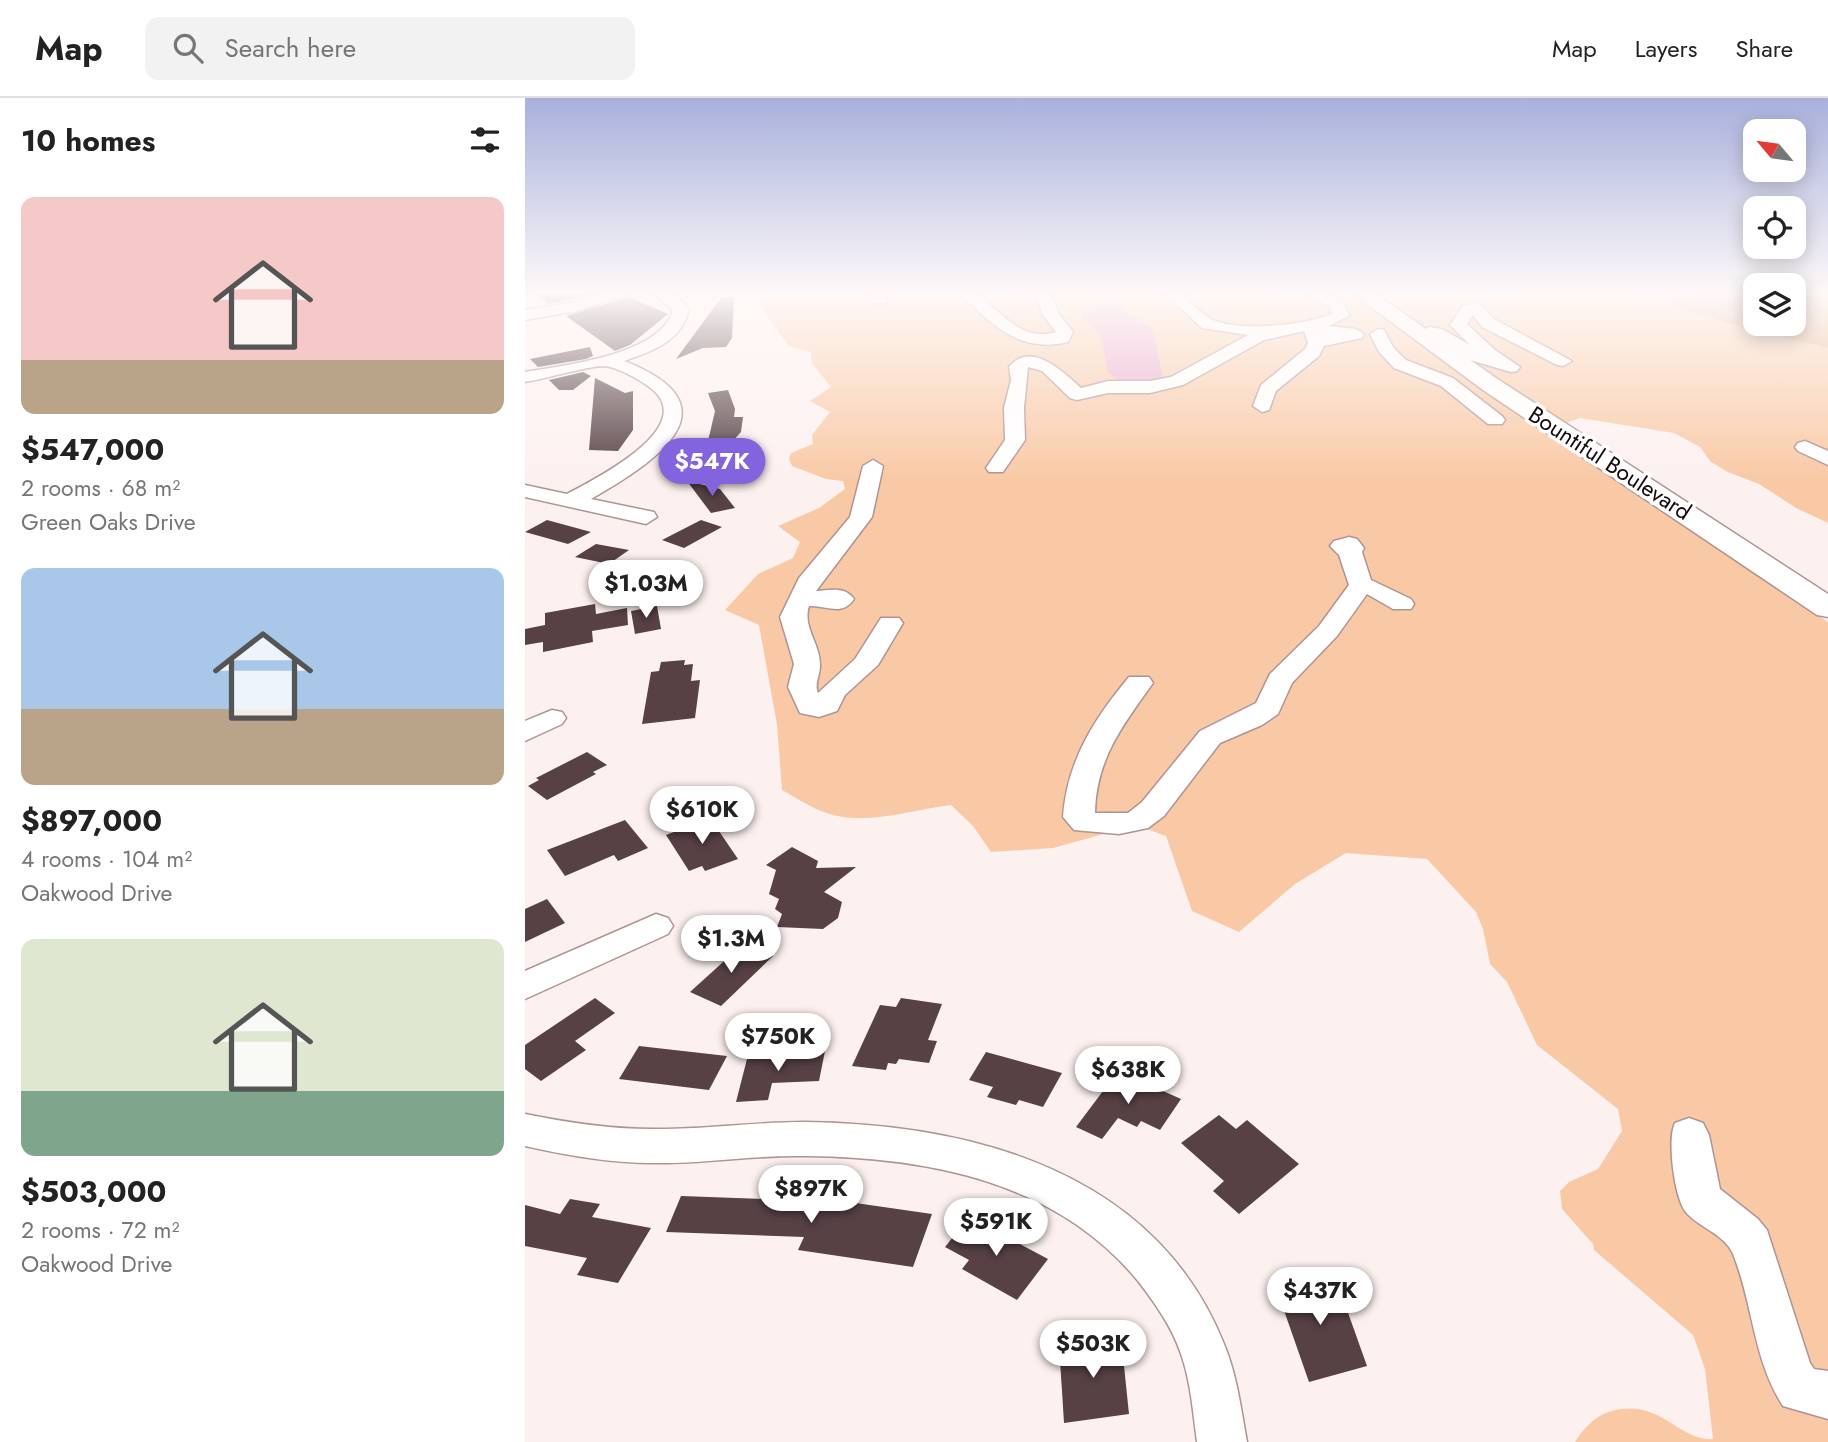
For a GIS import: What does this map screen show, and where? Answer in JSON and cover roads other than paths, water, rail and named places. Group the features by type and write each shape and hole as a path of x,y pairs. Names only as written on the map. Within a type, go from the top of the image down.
{"main road":[{"name":"Bountiful Boulevard","path":"1449,355 1828,608"}],"street":[{"path":"525,377 608,361 624,355"},
{"path":"996,468 1015,440 1014,408 1020,380 1018,367 1025,361 1048,367 1077,394 1108,387 1150,387 1177,381 1225,355"},
{"path":"1262,406 1268,389 1310,355"},
{"path":"1391,355 1406,370 1447,382 1495,420"},
{"path":"1475,355 1511,368 1490,355"},
{"path":"1550,355 1563,361"},
{"path":"568,502 650,452 667,433 673,416 671,402 658,385 608,361"},
{"path":"1805,447 1828,459"},
{"path":"873,466 870,489 858,522 815,572 810,599 793,617 807,664 802,687 810,707 814,709 827,705 829,693 859,670 873,653 890,623"},
{"path":"525,491 646,517"},
{"path":"1350,552 1361,585"},
{"path":"1361,585 1374,588 1402,604"},
{"path":"1139,683 1109,719 1094,747 1079,804 1079,817 1086,824 1137,821 1153,810 1210,737 1252,719 1268,708 1280,680 1328,631 1361,585"},
{"path":"525,732 552,718"},
{"path":"525,986 656,926"},
{"path":"525,1129 566,1138 638,1146 802,1139 873,1142 971,1159 1035,1178 1064,1191 1122,1230 1169,1283 1201,1345 1213,1382 1222,1442"},
{"path":"1689,1135 1701,1199 1743,1232 1752,1244 1790,1374 1800,1389 1828,1395"}]}
